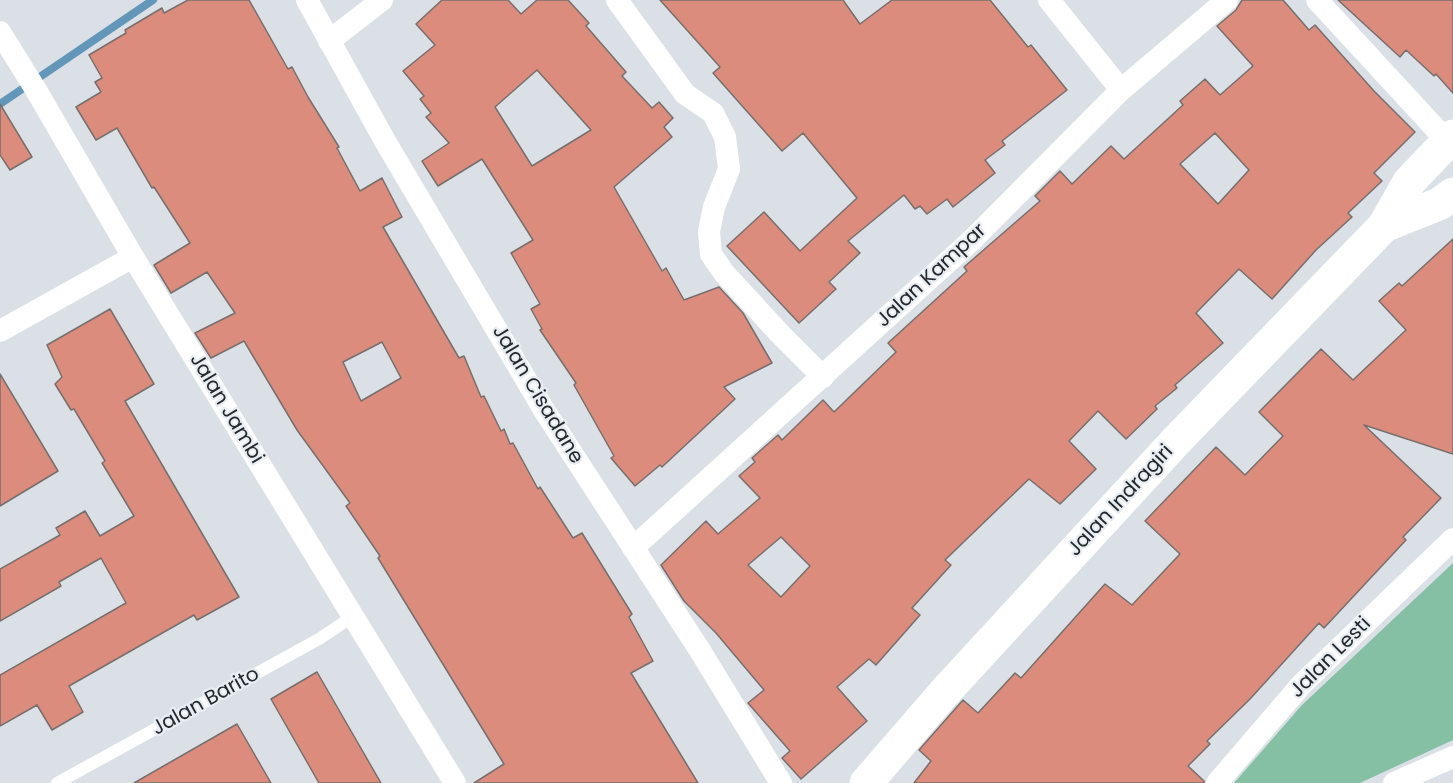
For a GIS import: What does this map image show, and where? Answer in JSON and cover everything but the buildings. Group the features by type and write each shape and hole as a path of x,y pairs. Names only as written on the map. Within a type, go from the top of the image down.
{"street":[{"name":"Jalan Cisadane","path":"306,0 544,410 699,649 781,783"},
{"path":"329,41 381,0"},
{"path":"617,0 685,94 713,113 725,138 729,169 714,207 709,232 711,254 724,273 823,377"},
{"path":"1050,0 1121,90"},
{"name":"Jalan Kampar","path":"633,548 972,240 1121,90 1227,0"},
{"path":"1317,0 1450,139"},
{"name":"Jalan Jambi","path":"0,32 133,257 455,783"},
{"name":"Jalan Indragiri","path":"866,783 944,693 1168,450 1384,226 1409,182 1450,139"},
{"name":"Jalan Indragiri","path":"1384,226 1439,204 1453,194"},
{"path":"0,331 133,257"},
{"name":"Jalan Lesti","path":"1217,783 1302,684 1453,539"},
{"path":"1394,783 1453,757"}],"lane":[{"name":"Jalan Barito","path":"57,783 320,639 352,617"}],"green space":[{"path":"1453,563 1453,740 1360,783 1234,783 1302,705"}],"waterway":[{"path":"0,104 153,0"}]}
